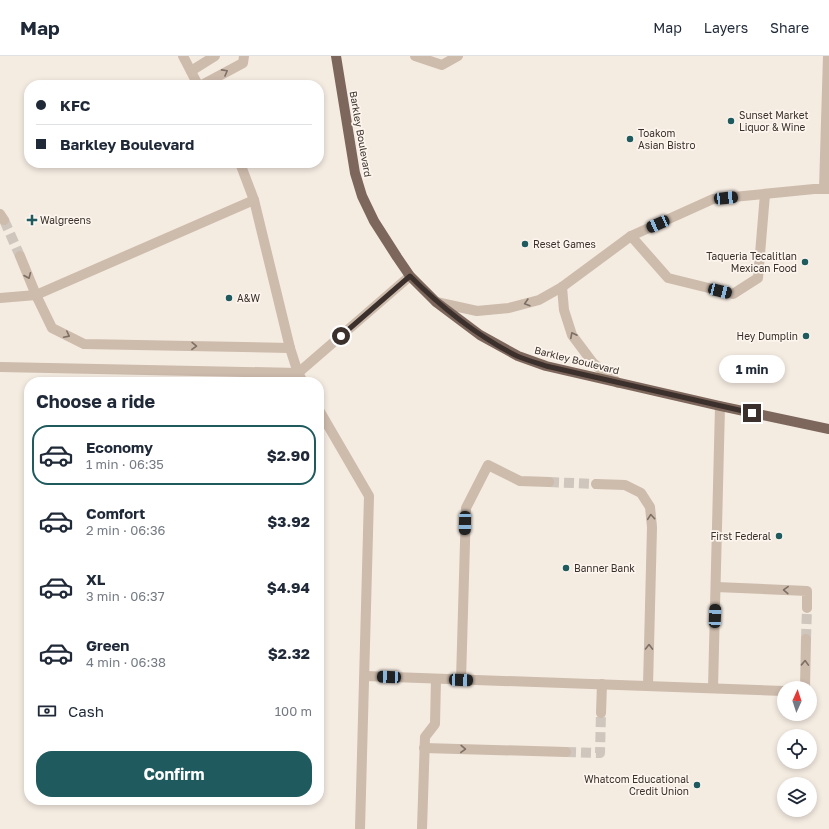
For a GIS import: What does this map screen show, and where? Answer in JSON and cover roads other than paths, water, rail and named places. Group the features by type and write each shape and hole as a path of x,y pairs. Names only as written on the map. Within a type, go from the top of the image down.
{"main road":[{"name":"Barkley Boulevard","path":"336,56 355,173 362,196 374,221 410,276 436,302 480,335 518,356 546,366 720,406 829,428"}],"lane":[{"path":"183,56 196,80"},
{"path":"191,71 215,56"},
{"path":"211,80 243,62 244,56"},
{"path":"415,56 442,65 458,56"},
{"path":"436,302 477,311 509,308 539,300 562,287 631,236 713,199 826,189 828,56"},
{"path":"242,168 254,200 290,348 301,377"},
{"path":"631,236 668,278 733,294 758,278 765,194"},
{"path":"0,298 36,295 254,200"},
{"path":"20,256 36,295 52,328 84,344 290,348"},
{"path":"302,377 410,276"},
{"path":"562,287 564,310 572,336 592,363 618,383"},
{"path":"0,367 274,377"},
{"path":"713,688 720,406"},
{"path":"324,419 369,496 360,829"},
{"path":"461,680 466,508 488,465 520,481 550,482"},
{"path":"596,484 625,486 641,493 650,507 652,527 648,686"},
{"path":"716,587 807,590 807,608"},
{"path":"805,681 806,639"},
{"path":"365,676 777,691"},
{"path":"422,829 425,737 434,724 436,679"},
{"path":"601,713 602,684"},
{"path":"424,748 566,752"}],"tunnel":[{"path":"4,220 20,256"},
{"path":"549,482 596,484"},
{"path":"806,639 807,608"},
{"path":"566,752 600,753 601,713"}],"place":[{"name":"Sunset Market Liquor & Wine","path":"731,121"},
{"name":"Toakom Asian Bistro","path":"630,139"},
{"name":"Walgreens","path":"32,220"},
{"name":"Reset Games","path":"525,244"},
{"name":"Taqueria Tecalitlan Mexican Food","path":"805,262"},
{"name":"A&W","path":"229,298"},
{"name":"Hey Dumplin","path":"806,336"},
{"name":"First Federal","path":"779,536"},
{"name":"Banner Bank","path":"566,568"},
{"name":"Whatcom Educational Credit Union","path":"697,785"}]}
